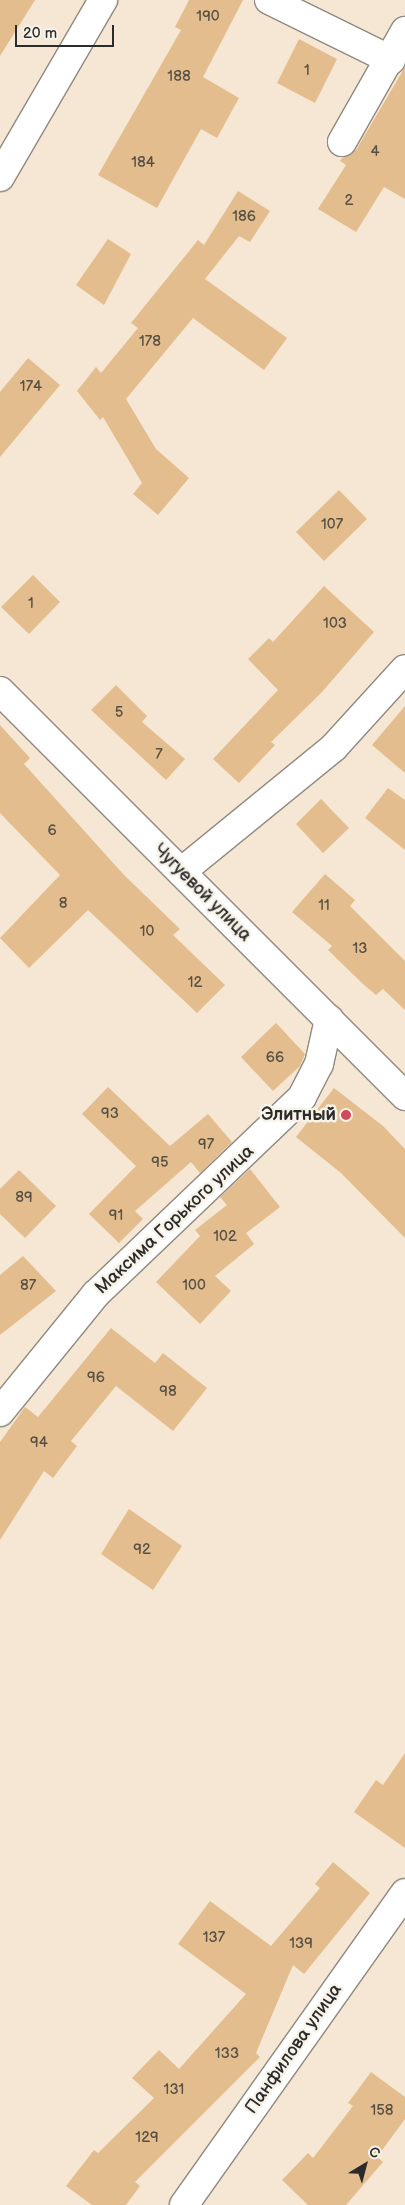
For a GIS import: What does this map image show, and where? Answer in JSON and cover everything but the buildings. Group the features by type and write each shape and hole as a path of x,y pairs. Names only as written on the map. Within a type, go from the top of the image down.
{"street":[{"path":"0,177 103,0"},
{"path":"269,0 391,60"},
{"path":"342,142 391,60 405,32"},
{"path":"181,872 334,747 405,669"},
{"name":"Чугуевой улица","path":"0,691 405,1096"},
{"name":"Максима Горького улица","path":"0,1412 96,1294 302,1097 319,1064 329,1020"},
{"name":"Панфилова улица","path":"184,2205 405,1893"}],"place":[{"name":"Элитный","path":"346,1115"}]}
